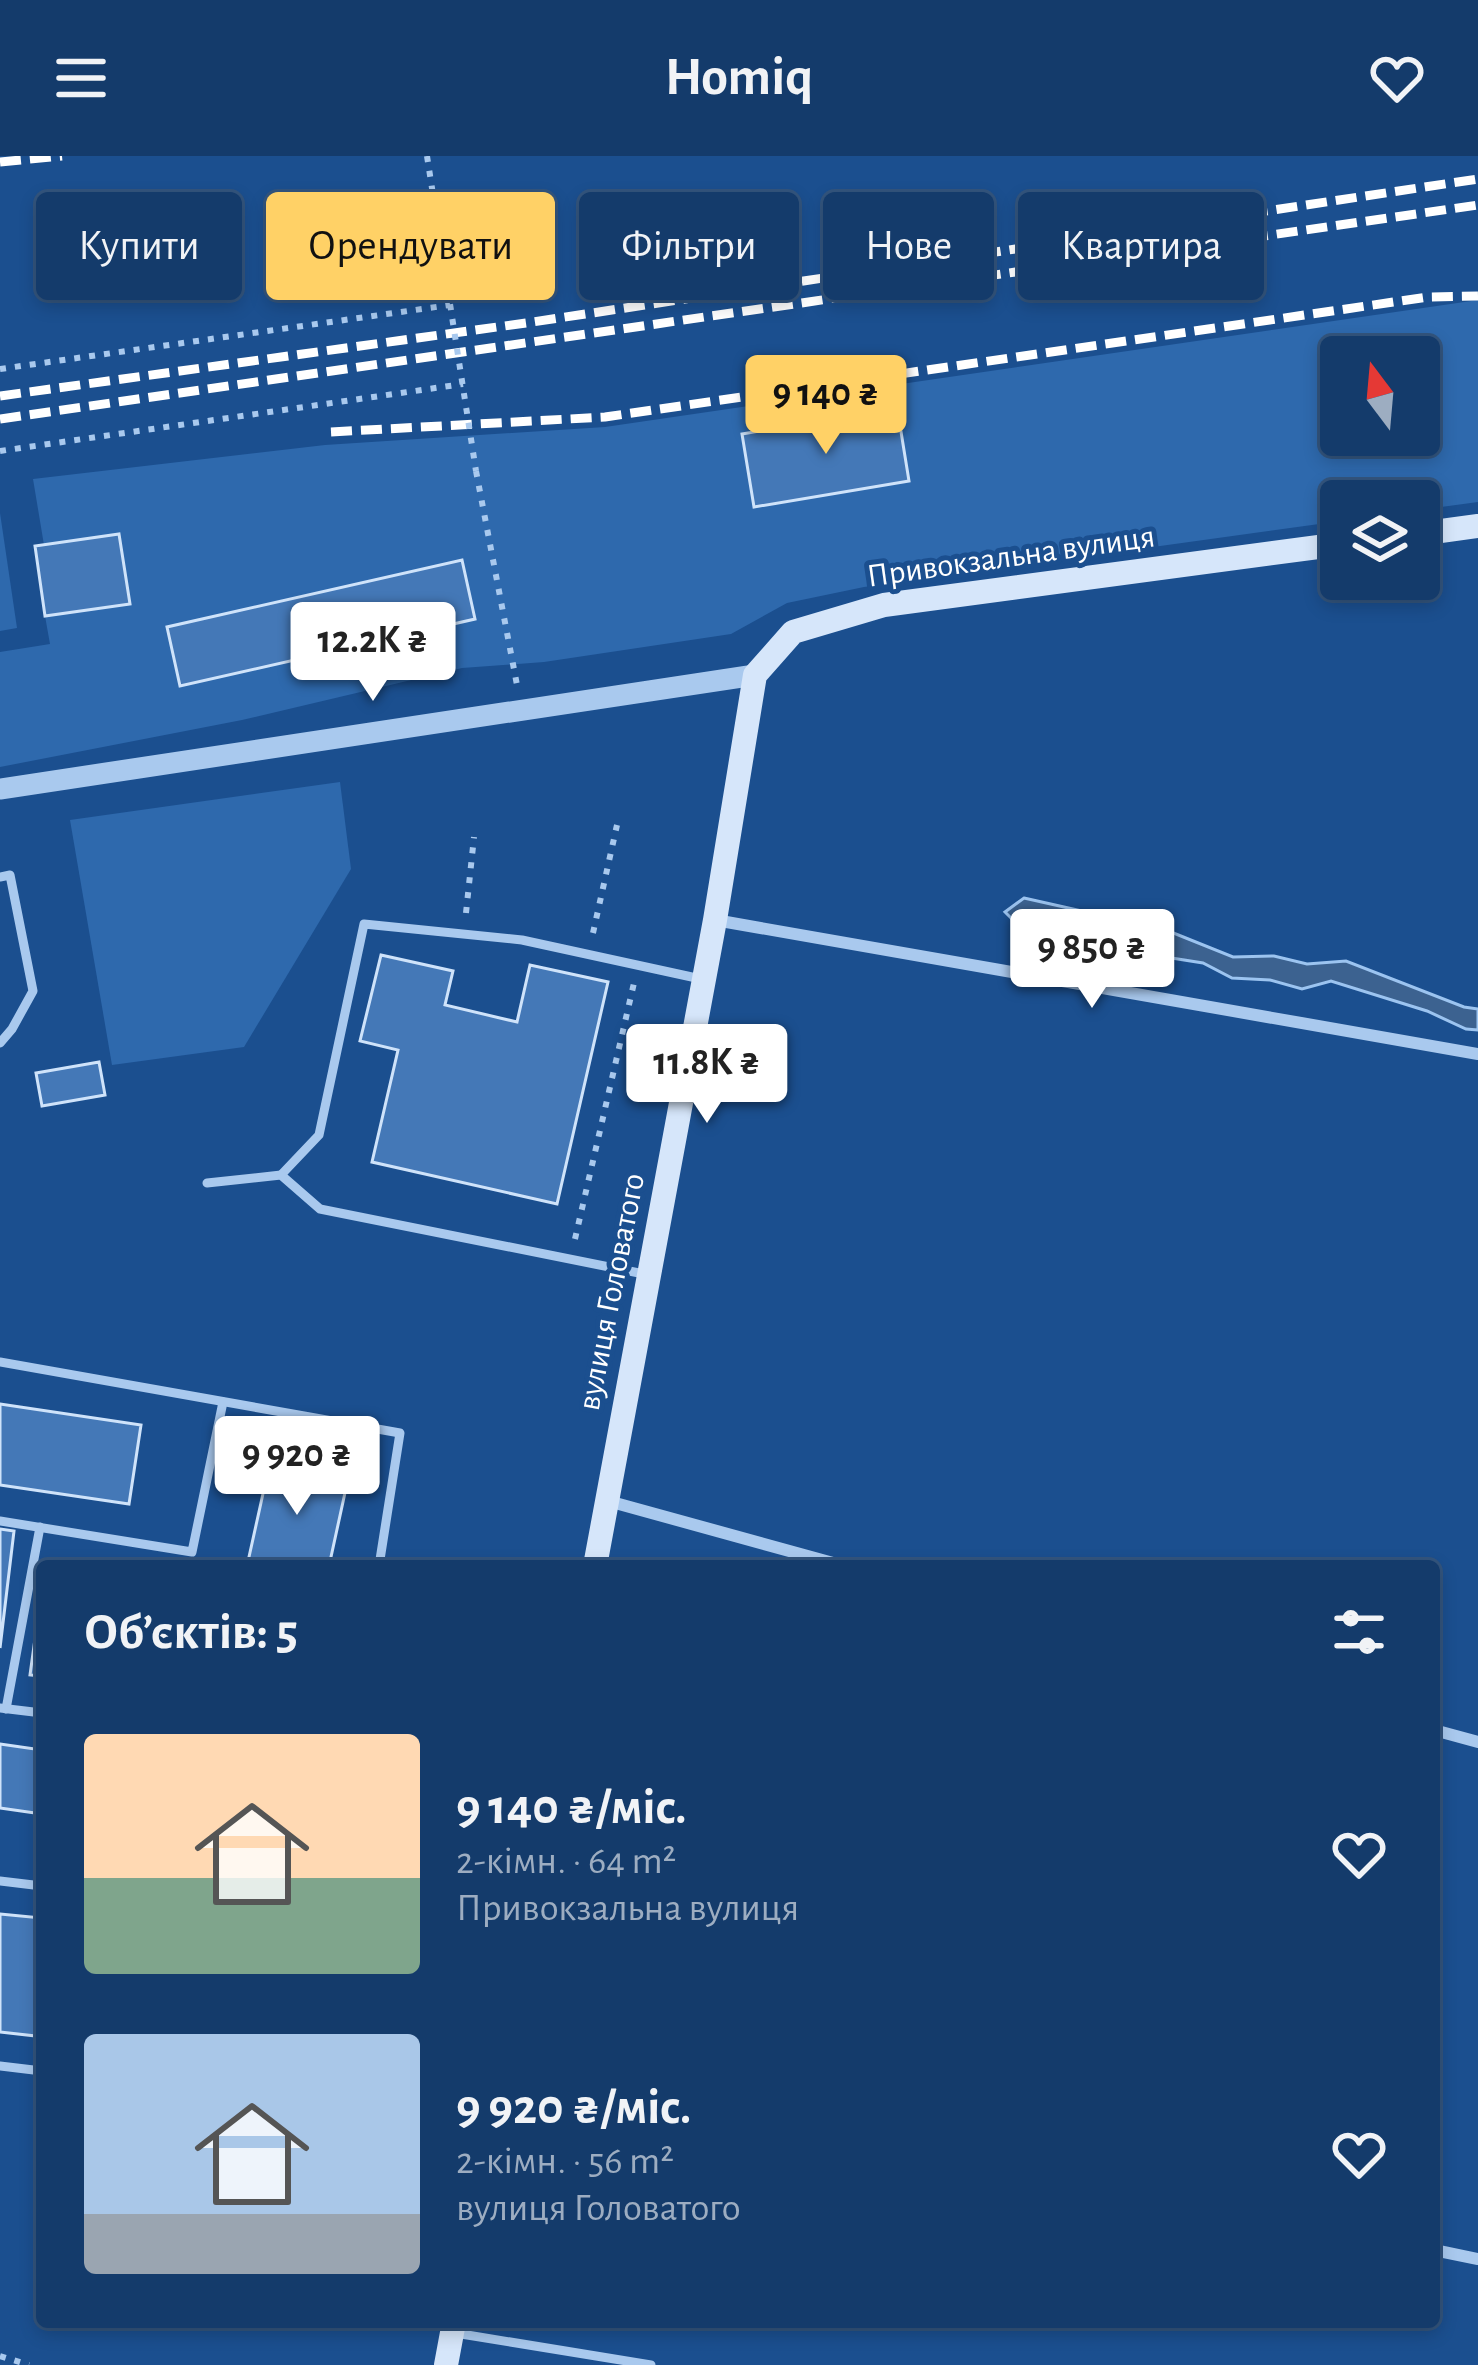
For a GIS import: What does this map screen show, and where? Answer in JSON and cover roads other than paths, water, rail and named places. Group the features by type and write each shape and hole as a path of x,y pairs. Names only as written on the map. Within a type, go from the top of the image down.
{"main road":[{"path":"1440,531 1478,526"},
{"name":"Привокзальна вулиця","path":"755,675 794,632 884,605 1320,547"},
{"name":"вулиця Головатого","path":"596,1560 715,920 755,675"},
{"path":"446,2365 453,2328"}],"street":[{"path":"0,789 755,675"},
{"path":"715,920 1478,1054"},
{"path":"607,1500 822,1560"},
{"path":"1440,1732 1478,1742"},
{"path":"1440,2251 1478,2259"}],"lane":[{"path":"0,877 10,874 33,991 0,1043"},
{"path":"207,1183 281,1175 319,1136 364,924 522,940 704,980"},
{"path":"281,1175 320,1209 649,1275"},
{"path":"0,1362 400,1433 380,1560"},
{"path":"0,1521 192,1552 223,1402"},
{"path":"36,1712 3,1709 40,1528"},
{"path":"0,1881 36,1885"},
{"path":"0,2066 36,2071"},
{"path":"458,2328 651,2365"}],"railway":[{"path":"0,162 62,156"},
{"path":"0,396 526,323 1478,179"},
{"path":"0,419 1478,205"},
{"path":"331,432 605,417 1428,297 1478,296"}]}
